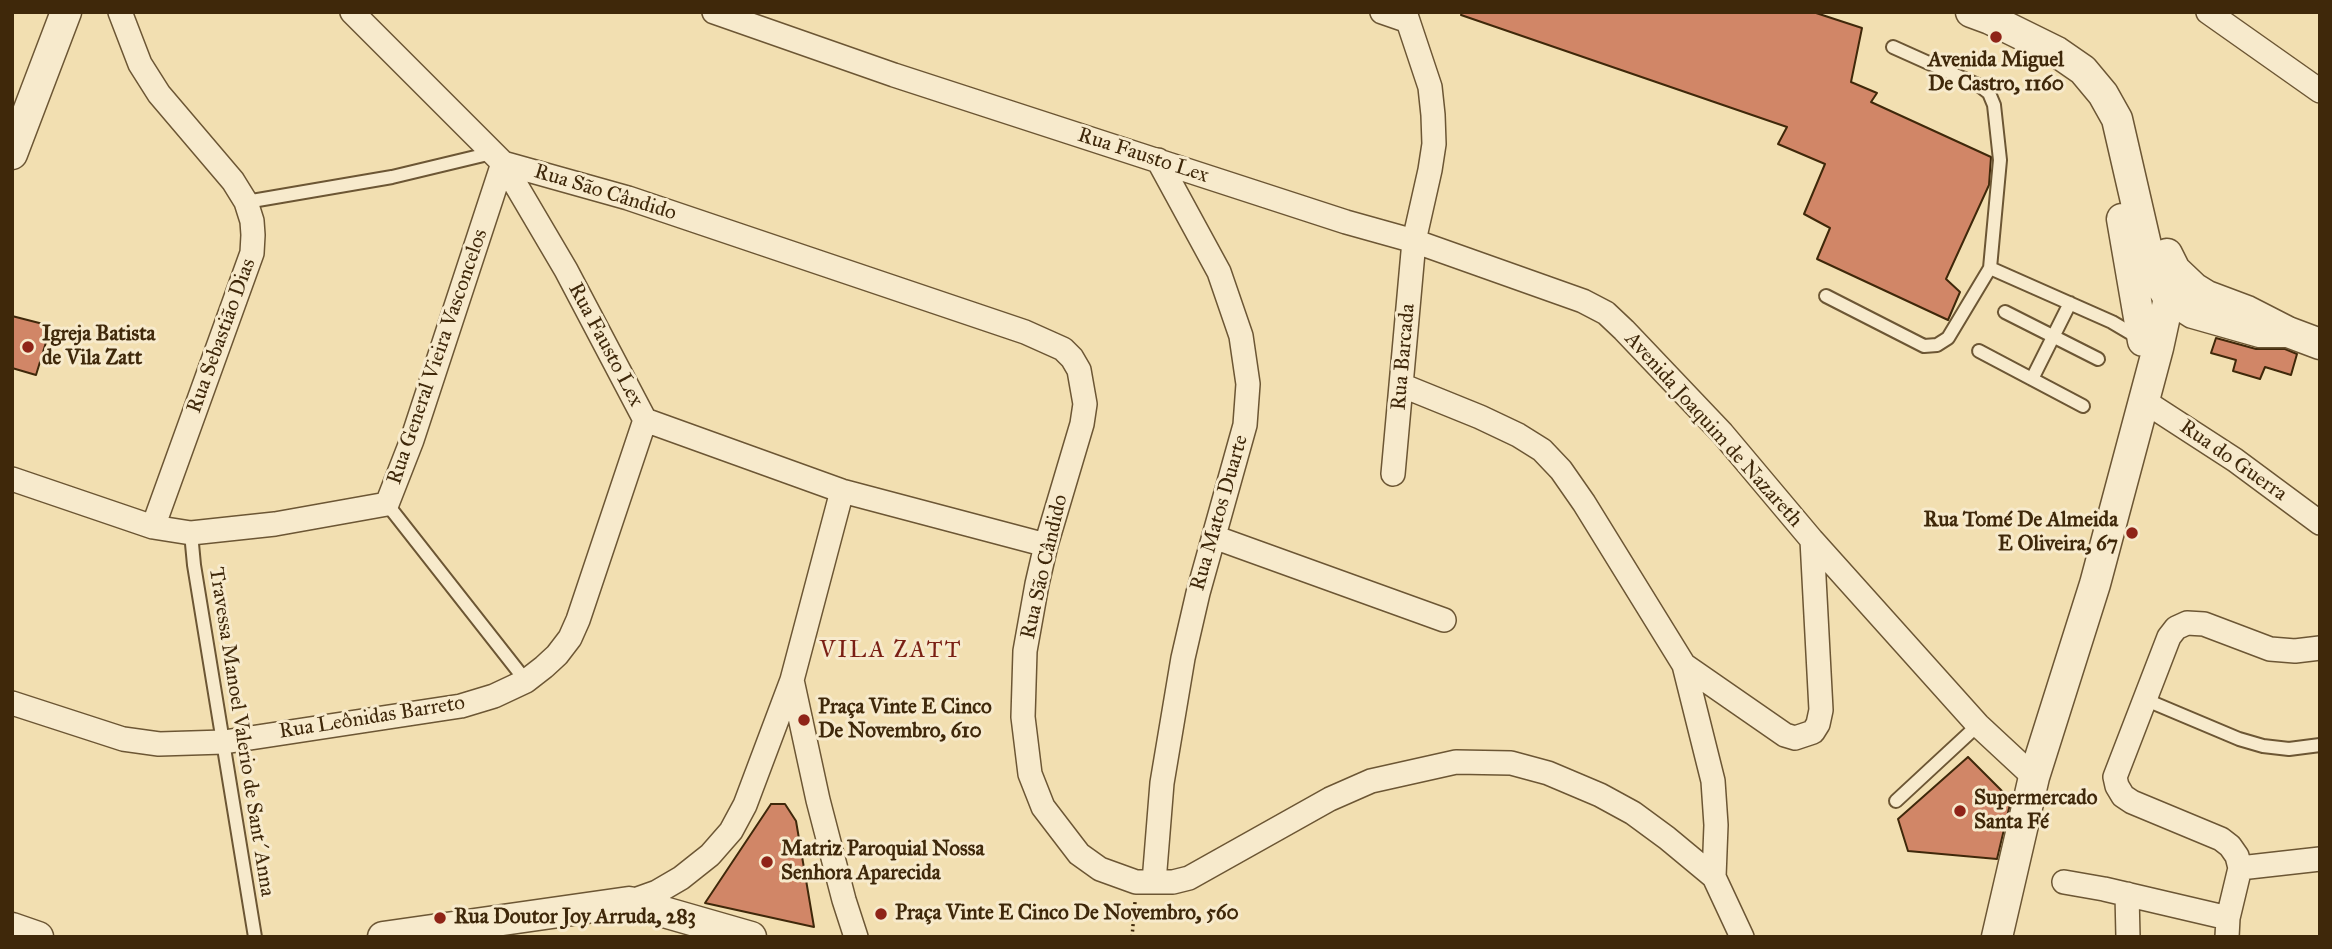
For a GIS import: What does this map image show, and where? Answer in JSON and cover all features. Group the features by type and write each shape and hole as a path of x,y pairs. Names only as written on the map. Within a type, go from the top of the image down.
{"street":[{"path":"12,154 66,12"},
{"name":"Rua Sebastião Dias","path":"120,12 140,64 159,94 218,162 246,202 252,221 252,253 153,527"},
{"name":"Rua Fausto Lex","path":"352,12 498,158 566,270 645,420 842,491 1046,545"},
{"name":"Rua Fausto Lex","path":"714,12 894,75 1346,222 1414,241"},
{"path":"1382,12 1406,17 1430,87 1434,144 1414,241"},
{"path":"1971,12 2057,52 2083,70 2103,94 2116,119 2129,171 2147,201 2164,271 2158,348 2095,584 2034,777 1997,937"},
{"path":"2208,12 2320,90"},
{"name":"Rua General Vieira Vasconcelos","path":"12,479 153,527 191,533 275,524 387,504 412,440 498,158"},
{"name":"Rua São Cândido","path":"498,158 1025,332 1063,349 1072,358 1079,370 1085,404 1082,424 1037,584 1025,651 1023,717 1030,774 1043,807 1061,834 1079,854 1100,869 1145,882 1173,882 1189,878 1330,799 1371,781 1456,762 1518,764 1573,783 1633,813 1714,877 1742,937"},
{"name":"Rua Matos Duarte","path":"1145,882 1183,658 1198,593 1245,425 1248,384 1241,336 1219,272 1158,160"},
{"path":"2129,171 2122,203 2122,228 2143,341"},
{"name":"Rua Barcada","path":"1393,474 1414,241"},
{"name":"Avenida Joaquim de Nazareth","path":"1414,241 1583,301 1606,313 1722,433 1812,540 1978,725 2034,777"},
{"path":"2164,271 2207,296 2320,344"},
{"path":"2144,401 2140,364 2143,341 2164,271"},
{"path":"1401,385 1480,417 1542,450 1561,470 1584,503 1684,665 1713,780 1716,825 1714,877"},
{"name":"Rua do Guerra","path":"2144,401 2235,460 2320,523"},
{"name":"Rua Leônidas Barreto","path":"12,703 123,739 159,744 224,742 461,706 494,696 526,681 557,655 570,638 645,420"},
{"path":"383,937 628,902 657,892 681,878 710,855 731,831 745,805 792,680 842,491"},
{"path":"1214,537 1444,620"},
{"path":"1684,665 1785,735 1795,738 1813,732 1821,709 1812,540"},
{"path":"2064,882 2127,894 2228,927 2240,868 2237,856 2230,846 2221,839 2132,802 2123,796 2115,777 2169,637 2176,628 2187,623 2204,624 2270,649 2295,652 2320,648"},
{"path":"792,680 818,800 856,937"},
{"path":"2240,868 2320,859"},
{"path":"2127,894 2128,937"},
{"path":"628,902 751,937"},
{"path":"12,928 38,937"}],"lane":[{"path":"1826,296 1924,346 1937,345 1948,338 1990,268 2000,160 1994,105 1989,93 1980,86 1893,47"},
{"path":"246,202 498,158"},
{"path":"1990,268 2112,322 2143,341"},
{"path":"2032,379 2070,303"},
{"path":"2005,312 2098,359"},
{"path":"1979,351 2083,406"},
{"path":"387,504 526,681"},
{"name":"Travessa Manoel Valerio de Sant´Anna","path":"191,533 255,937"},
{"path":"2144,699 2239,739 2263,746 2289,748 2320,745"},
{"path":"1896,802 1978,725"}],"path":[{"path":"1132,937 1145,882"}],"building":[{"path":"1462,12 1813,12 1862,28 1851,82 1877,93 1871,102 1991,157 1989,185 1946,279 1960,292 1948,320 1817,259 1830,228 1804,214 1825,164 1778,144 1787,127 1461,15"},
{"name":"Igreja Batista de Vila Zatt","path":"12,316 51,326 36,375 12,368"},
{"path":"2216,338 2256,349 2285,349 2297,354 2291,375 2265,367 2260,379 2233,371 2236,360 2211,353"},
{"name":"Supermercado Santa Fé","path":"1968,757 2011,800 1997,859 1908,851 1898,819"},
{"name":"Matriz Paroquial Nossa Senhora Aparecida","path":"771,804 785,804 796,821 814,927 705,903"}],"place":[{"name":"Avenida Miguel De Castro, 1160","path":"1996,37"},
{"name":"Igreja Batista de Vila Zatt","path":"28,347"},
{"name":"Rua Tomé De Almeida E Oliveira, 67","path":"2132,533"},
{"name":"Praça Vinte E Cinco De Novembro, 610","path":"804,720"},
{"name":"Supermercado Santa Fé","path":"1960,811"},
{"name":"Matriz Paroquial Nossa Senhora Aparecida","path":"767,862"},
{"name":"Praça Vinte E Cinco De Novembro, 560","path":"881,914"},
{"name":"Rua Doutor Joy Arruda, 283","path":"440,918"}],"district":[{"name":"VILA ZATT","path":"891,651"}]}
